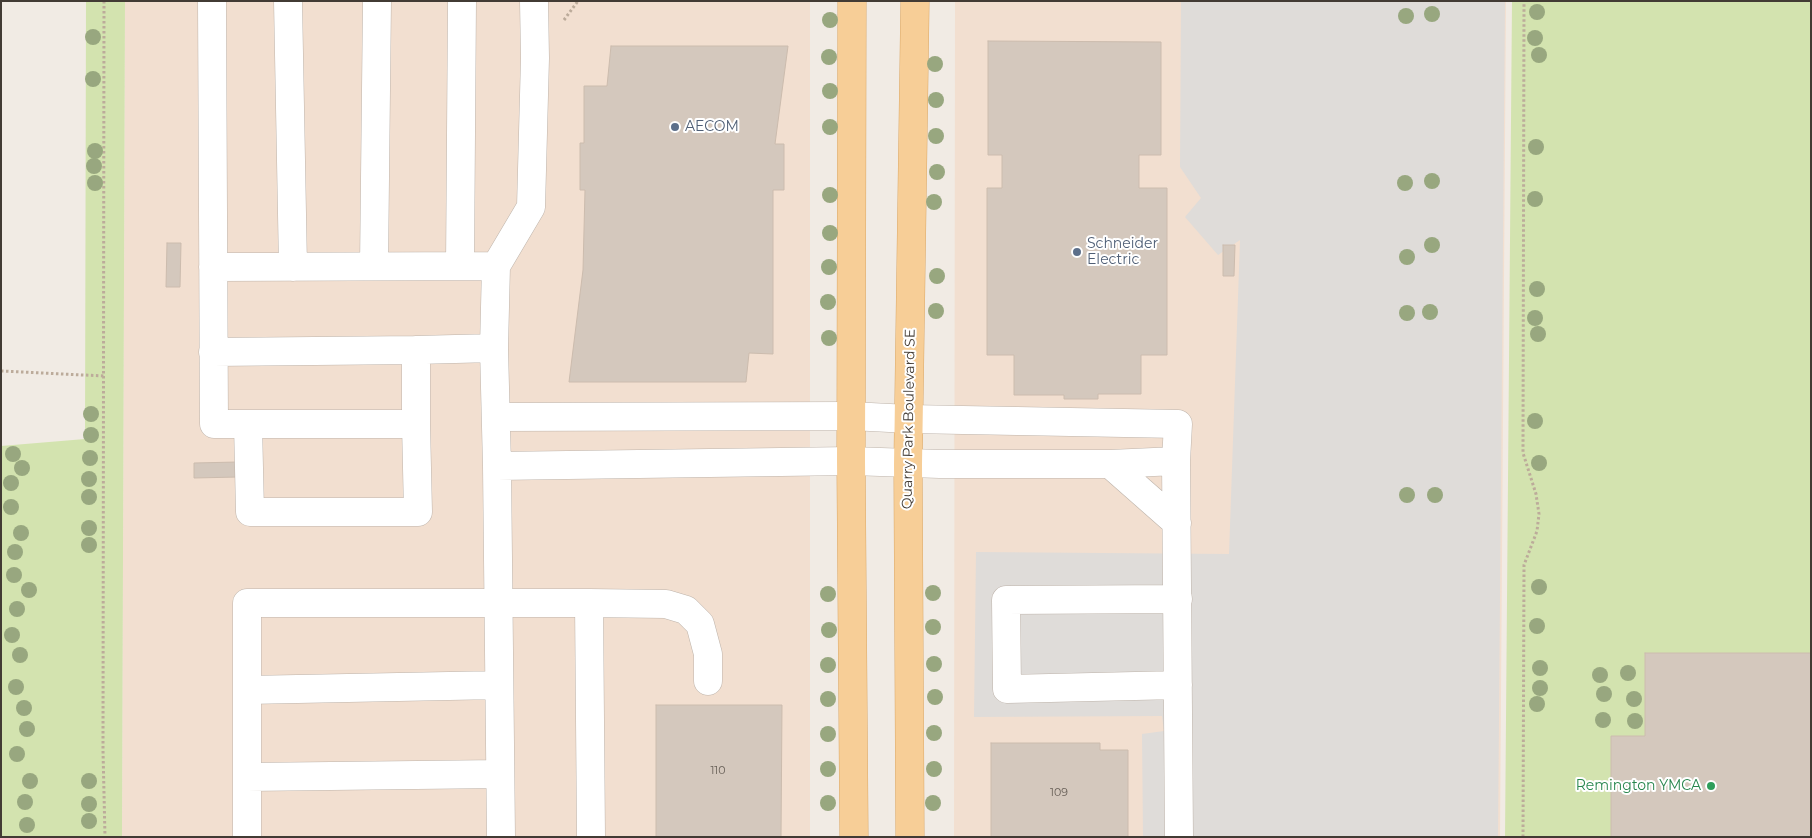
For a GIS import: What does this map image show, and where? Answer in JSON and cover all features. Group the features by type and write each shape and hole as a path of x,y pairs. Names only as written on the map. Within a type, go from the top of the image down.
{"main road":[{"path":"852,1 854,837"},
{"name":"Quarry Park Boulevard SE","path":"910,837 908,464 915,1"}],"lane":[{"path":"212,1 214,424 416,424"},
{"path":"288,1 293,267"},
{"path":"374,266 377,1"},
{"path":"460,266 462,1"},
{"path":"501,837 494,348 496,266 531,207 535,58 534,1"},
{"path":"213,267 496,266"},
{"path":"213,352 494,348"},
{"path":"248,424 250,512 418,512 416,350"},
{"path":"496,417 852,416 909,419 1178,424 1176,461 1179,837"},
{"path":"497,466 852,461 908,464 1110,464 1176,461"},
{"path":"1110,464 1177,524"},
{"path":"1178,599 1006,600 1006,689 1178,686"},
{"path":"247,837 247,603 666,604 686,610 700,624 708,654 708,681"},
{"path":"589,603 591,837"},
{"path":"247,690 499,686"},
{"path":"247,777 500,774"}],"path":[{"path":"104,1 103,750 105,837"},
{"path":"1523,837 1524,565 1537,531 1539,514 1536,494 1523,453 1524,1"},
{"path":"1,371 104,376"}],"shaded area":[{"path":"125,1 810,1 810,837 122,837"},
{"path":"955,1 1506,1 1500,837 954,837"},
{"path":"1181,1 1505,1 1498,837 1143,837 1142,734 1164,731 1162,716 974,717 976,552 1229,554 1240,240 1218,255 1185,217 1201,198 1180,167"}],"green space":[{"path":"86,1 125,1 122,837 1,837 1,446 85,439"},
{"path":"1512,1 1811,1 1811,837 1505,837"}],"building":[{"name":"Schneider Electric","path":"988,41 1161,42 1161,155 1139,155 1139,188 1167,188 1167,355 1141,355 1141,394 1098,394 1098,399 1064,399 1064,395 1014,395 1014,355 987,355 987,188 1002,188 1002,155 988,155"},
{"path":"611,46 788,46 775,144 784,144 784,190 773,190 773,354 749,353 746,382 569,382 583,270 585,190 580,190 580,143 584,143 584,86 607,86"},
{"path":"167,243 181,243 180,287 166,287"},
{"path":"1223,245 1235,245 1234,276 1223,276"},
{"path":"238,462 238,477 194,478 194,463"},
{"name":"Remington YMCA","path":"1645,653 1811,653 1811,837 1611,837 1611,736 1645,736"},
{"path":"656,705 782,705 781,837 656,837"},
{"path":"991,743 1100,743 1100,750 1128,750 1128,837 991,837"}],"place":[{"name":"AECOM","path":"675,127"},
{"name":"Schneider Electric","path":"1077,252"},
{"name":"Remington YMCA","path":"1711,786"}]}
